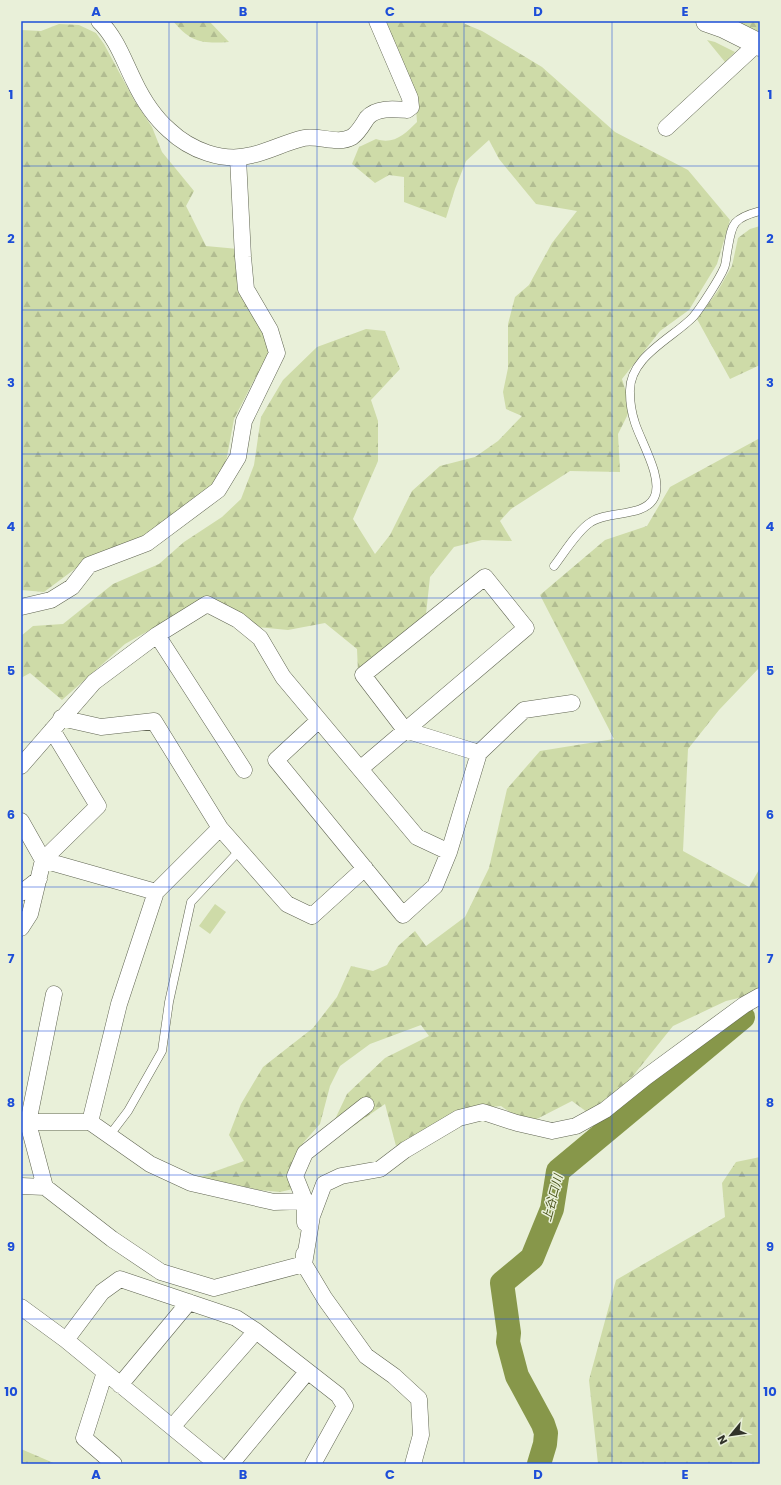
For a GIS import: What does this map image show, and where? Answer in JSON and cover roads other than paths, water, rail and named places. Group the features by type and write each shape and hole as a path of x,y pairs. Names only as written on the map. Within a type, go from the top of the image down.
{"main road":[{"path":"707,21 724,27 759,44"}],"street":[{"path":"99,21 117,45 137,88 155,118 170,132 189,146 209,153 238,158 305,138 343,140 352,137 369,116 386,109 407,110 411,107 410,98 377,21"},
{"path":"666,128 759,44"},
{"path":"21,607 51,600 72,587 88,565 148,543 218,490 238,457 244,421 277,353 270,330 246,289 238,158"},
{"path":"360,770 405,730 526,628 485,577 364,675 405,730 479,753"},
{"path":"21,766 94,682 157,635 207,604 238,620 260,638 283,677 318,721 417,837 448,852"},
{"path":"157,635 244,770"},
{"path":"318,721 276,760 402,914 435,886 448,852 479,753 524,710 572,703"},
{"path":"56,724 101,727 154,721 220,828 287,904 312,916 365,868"},
{"path":"21,928 30,914 42,860 98,806 56,724"},
{"path":"21,821 42,860 156,892"},
{"path":"90,1122 119,1004 156,892 220,828"},
{"path":"21,893 39,879"},
{"path":"54,994 24,1122 45,1186 112,1239 161,1272 169,1275 214,1288 304,1264"},
{"path":"304,1264 312,1216 324,1184 341,1176 380,1169 405,1150 459,1118 483,1112 517,1124 552,1131 576,1126 605,1110 732,1014 760,996"},
{"path":"366,1105 305,1152 295,1176 305,1201 304,1264 325,1299 366,1356 394,1376 419,1399 421,1435 413,1464"},
{"path":"24,1122 90,1122 150,1164 191,1184 274,1202 305,1201"},
{"path":"21,1186 45,1186"},
{"path":"66,1340 102,1292 120,1279 236,1318 256,1331 338,1395 345,1406 313,1464"},
{"path":"120,1385 189,1302"},
{"path":"21,1307 66,1340 120,1385 173,1426 217,1464"},
{"path":"173,1426 256,1331"},
{"path":"105,1372 84,1438 114,1464"},
{"path":"231,1464 307,1372"}],"lane":[{"path":"554,566 590,522 605,516 640,509 648,505 654,498 657,490 656,477 634,422 630,393 631,380 636,370 659,343 693,316 725,267 732,227 739,218 760,210"},
{"path":"109,1136 128,1111 162,1051 169,1002 191,902 239,851"}],"waterway":[{"name":"上谷口川","path":"539,1464 545,1444 546,1433 543,1424 517,1376 508,1342 509,1333 502,1283 532,1258 552,1209 558,1171 743,1017"}]}
